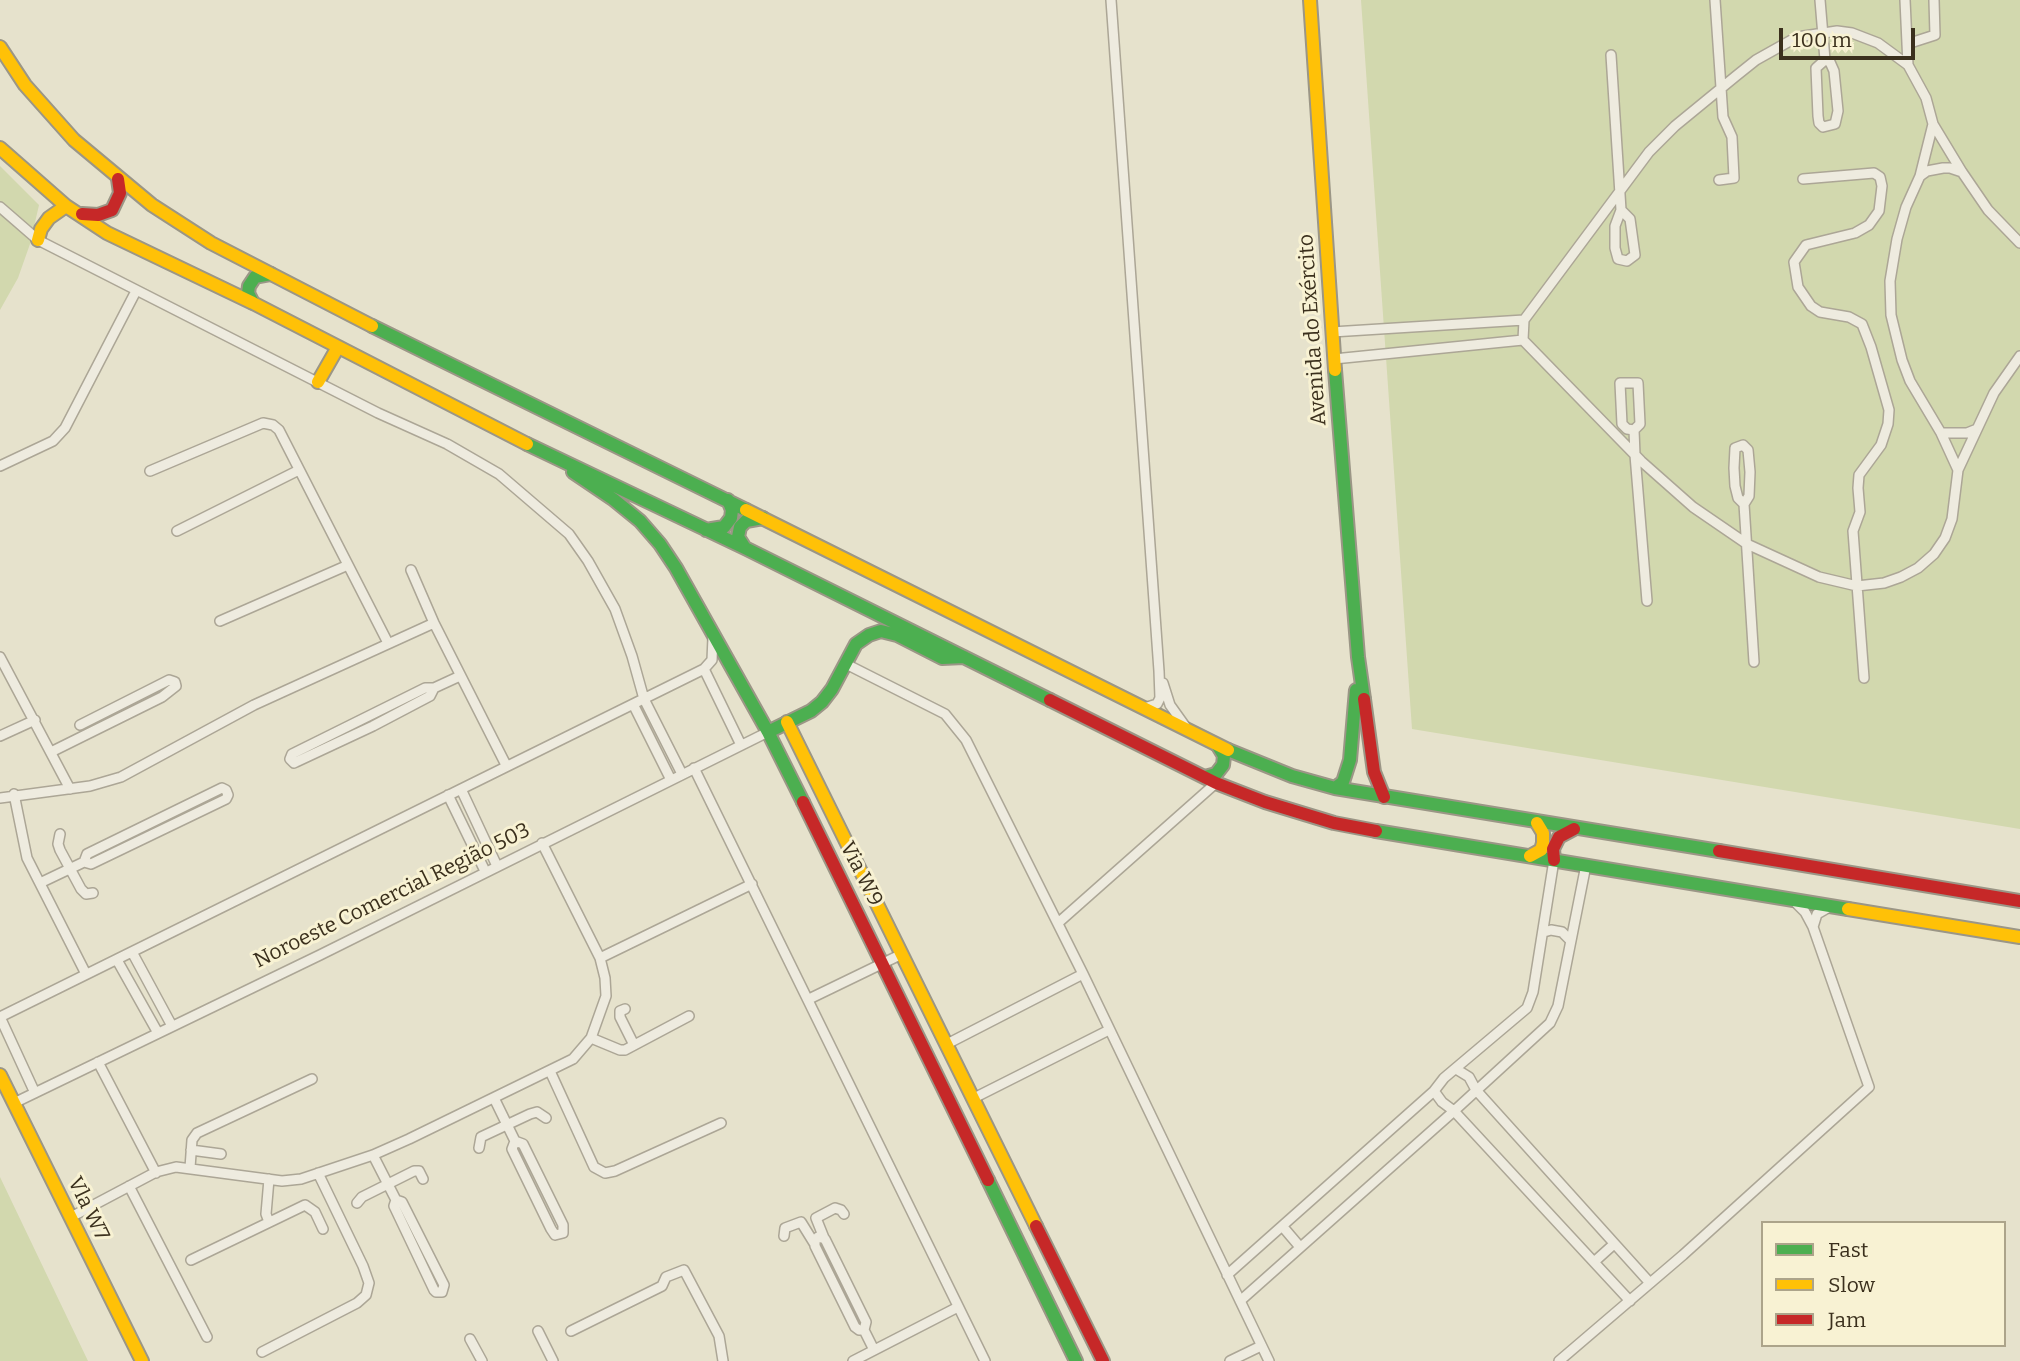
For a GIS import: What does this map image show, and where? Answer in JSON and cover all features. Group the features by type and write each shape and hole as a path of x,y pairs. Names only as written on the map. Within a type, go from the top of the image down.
{"main road":[{"name":"Avenida do Exército","path":"1310,0 1332,332 1358,657 1374,772 1384,797"},
{"path":"0,47 24,85 74,140 152,205 211,243 1218,746 1292,776 1335,788 2020,901"},
{"path":"0,148 70,209 107,233 253,303 546,454 745,548 1210,780 1265,802 1334,823 2020,937"},
{"path":"38,240 41,229 49,218 70,209 88,216 112,210 120,193 118,179"},
{"path":"253,303 248,286 255,277 271,274"},
{"path":"318,382 338,347"},
{"name":"Via W9","path":"546,454 613,499 640,521 676,568 768,732 862,918 1076,1361"},
{"path":"706,530 724,527 731,518 732,510 728,500"},
{"path":"745,548 738,537 740,527 746,521 763,518"},
{"name":"Noroeste Comercial Região 503","path":"768,732 811,711 822,702 856,644 881,631 897,635 942,658 964,657"},
{"name":"Avenida do Exército","path":"1335,788 1343,782 1350,760 1358,657"},
{"name":"Via W9","path":"787,722 1103,1361"},
{"path":"1210,780 1223,765 1224,756 1218,746"},
{"path":"1530,856 1541,850 1543,842 1543,832 1537,823"},
{"path":"1554,860 1553,849 1559,837 1575,828"},
{"path":"862,918 867,913 882,913"},
{"path":"916,1031 926,1031 935,1020"},
{"name":"Vla W7","path":"0,1075 142,1361"}],"street":[{"path":"1111,0 1159,671 1160,698 1157,704 1143,708"},
{"path":"1715,0 1723,117 1732,137 1734,178 1719,180"},
{"path":"1820,0 1825,60"},
{"path":"1905,0 1908,65"},
{"path":"1907,44 1935,35 1934,0"},
{"path":"2020,243 1988,210 1962,172 1933,124 1926,98 1908,65 1893,52 1866,37 1852,33 1822,33 1797,37 1756,60 1649,152 1524,320 1523,340 1635,455 1693,507 1747,544 1819,577 1857,586 1884,583 1901,577 1934,554 1945,538 1952,519 1958,470 1994,393 2020,356"},
{"path":"1611,55 1621,209 1615,226 1615,248 1619,259 1627,261 1635,255 1630,219 1621,209"},
{"path":"1825,60 1830,62 1835,71 1838,111 1835,124 1824,127 1819,123 1818,116 1816,68 1825,60"},
{"path":"1933,124 1920,176 1906,207 1897,239 1890,281 1891,315 1910,381 1941,433 1958,470"},
{"path":"1920,176 1927,171 1943,168 1962,172"},
{"path":"1802,179 1874,173 1880,177 1882,186 1879,211 1869,225 1855,233 1806,245 1794,262 1798,287 1811,306 1821,312 1849,317 1862,324 1868,336 1889,410 1888,424 1881,445 1858,480 1860,512 1853,531 1864,678"},
{"path":"0,206 38,240 378,413 447,444 499,474 569,534 588,561 615,609 644,699 682,774"},
{"path":"0,466 53,441 65,428 136,290"},
{"path":"1332,332 1524,320"},
{"path":"1334,359 1523,340"},
{"path":"1634,430 1627,429 1622,424 1620,383 1638,383 1640,424 1634,430 1635,455 1647,601"},
{"path":"150,471 262,424 273,425 279,430 388,643"},
{"path":"1941,433 1966,433 1977,429"},
{"path":"1744,504 1738,498 1734,468 1735,449 1743,445 1748,450 1750,472 1749,496 1744,504 1754,663"},
{"path":"177,531 299,470"},
{"path":"220,621 348,565"},
{"path":"411,570 460,676 506,765"},
{"path":"0,798 13,794 70,789 121,777 254,705 434,622"},
{"path":"35,1093 0,1017 704,669 712,660 712,632"},
{"path":"0,657 70,789"},
{"path":"846,664 945,714 966,740 1083,974 1269,1361"},
{"path":"704,669 741,745"},
{"path":"1159,671 1170,705 1189,731"},
{"path":"434,688 430,696 415,704 296,762 291,762 292,754 425,688 434,688 460,676"},
{"path":"51,752 162,697 176,686 175,682 169,680 80,725"},
{"path":"633,704 671,779"},
{"path":"0,736 35,720"},
{"name":"Noroeste Comercial Região 503","path":"14,1103 320,955 768,732"},
{"path":"694,768 985,1361"},
{"path":"1058,923 1210,780"},
{"path":"40,883 84,862 87,854 222,788 226,790 226,799 91,864 84,862"},
{"path":"461,789 496,866"},
{"path":"13,794 23,846 86,974"},
{"path":"448,795 485,871"},
{"path":"60,834 58,844 81,889 86,894 93,892"},
{"path":"71,1217 156,1173 176,1167 282,1181 300,1179 373,1155 442,1125 573,1059 591,1038 606,996 605,978 600,958 542,843"},
{"path":"1227,1275 1527,1008 1533,992 1544,932 1554,860"},
{"path":"1240,1301 1533,1040 1555,1015 1586,865"},
{"path":"600,958 752,884"},
{"path":"1559,1361 1869,1087 1813,927 1805,912 1793,900"},
{"path":"1813,927 1817,914 1832,906"},
{"path":"1544,932 1562,932 1570,940"},
{"path":"132,952 172,1026"},
{"path":"809,999 902,954"},
{"path":"117,960 158,1033"},
{"path":"947,1044 1083,974"},
{"path":"625,1009 620,1011 620,1017 634,1045"},
{"path":"591,1038 620,1051 689,1016"},
{"path":"974,1098 1109,1030"},
{"path":"98,1062 156,1173"},
{"path":"1456,1069 1469,1076 1476,1090 1650,1283"},
{"path":"550,1071 594,1167 605,1173 615,1171 721,1123"},
{"path":"190,1168 192,1140 197,1133 312,1079"},
{"path":"1434,1091 1629,1301"},
{"path":"494,1098 515,1141 523,1144 564,1225 563,1233 555,1235 551,1229 512,1149 515,1141"},
{"path":"479,1148 481,1137 507,1125 537,1112 546,1118"},
{"path":"191,1150 221,1154"},
{"path":"373,1155 396,1200 402,1202 444,1286 442,1292 435,1291 394,1206 396,1200"},
{"path":"357,1203 362,1197 417,1170 424,1179"},
{"path":"262,1352 357,1303 366,1295 369,1283 363,1266 318,1173"},
{"path":"269,1179 266,1214 269,1222"},
{"path":"129,1186 207,1337"},
{"path":"191,1259 305,1205 315,1212 323,1229"},
{"path":"844,1214 842,1210 835,1208 816,1218 866,1322 864,1329 874,1350"},
{"path":"784,1236 785,1228 801,1222 856,1329 864,1329"},
{"path":"1283,1227 1300,1247"},
{"path":"814,1243 818,1237 824,1238"},
{"path":"1594,1262 1614,1244"},
{"path":"571,1331 662,1286 666,1278 684,1270 719,1336 723,1361"},
{"path":"853,1361 958,1307"},
{"path":"538,1331 553,1361"},
{"path":"470,1339 482,1361"},
{"path":"1230,1361 1261,1346"}],"green space":[{"path":"1361,0 2020,0 2020,829 1412,729"},
{"path":"0,166 39,205 30,244 18,278 0,310"},
{"path":"0,1177 88,1361 0,1361"}],"traffic: fast":[{"path":"253,303 248,293 249,286 255,277 271,274"},
{"path":"372,326 746,510"},
{"path":"1335,370 1358,657 1364,699"},
{"path":"527,444 745,548 1050,700"},
{"path":"573,472 640,521 660,544 768,732 803,802"},
{"path":"706,530 724,527 731,518 732,510 728,500"},
{"path":"745,548 738,537 740,527 746,521 763,518"},
{"path":"768,732 811,711 822,702 856,644 869,635 881,631 897,635 942,658 964,657"},
{"path":"1335,788 1343,782 1350,760 1356,690"},
{"path":"1205,777 1216,774 1223,765 1224,756 1218,746"},
{"path":"1228,750 1292,776 1335,788 1719,851"},
{"path":"1376,831 1848,909"},
{"path":"988,1180 1076,1361"}],"traffic: slow":[{"path":"1310,0 1335,370"},
{"path":"0,47 25,85 74,140 152,205 211,243 372,326"},
{"path":"0,148 66,206 107,233 253,303 527,444"},
{"path":"38,240 41,229 49,218 66,206"},
{"path":"318,382 338,347"},
{"path":"746,510 1228,750"},
{"path":"787,722 1036,1226"},
{"path":"1530,856 1541,850 1543,843 1543,833 1537,823"},
{"path":"1848,909 2020,937"},
{"path":"0,1075 142,1361"}],"traffic: jam":[{"path":"82,214 98,215 112,210 120,193 118,179"},
{"path":"1364,699 1374,772 1384,797"},
{"path":"1050,700 1216,783 1265,802 1334,823 1376,831"},
{"path":"803,802 988,1180"},
{"path":"1554,860 1553,849 1559,837 1574,829"},
{"path":"1719,851 2020,901"},
{"path":"1036,1226 1103,1361"}]}
